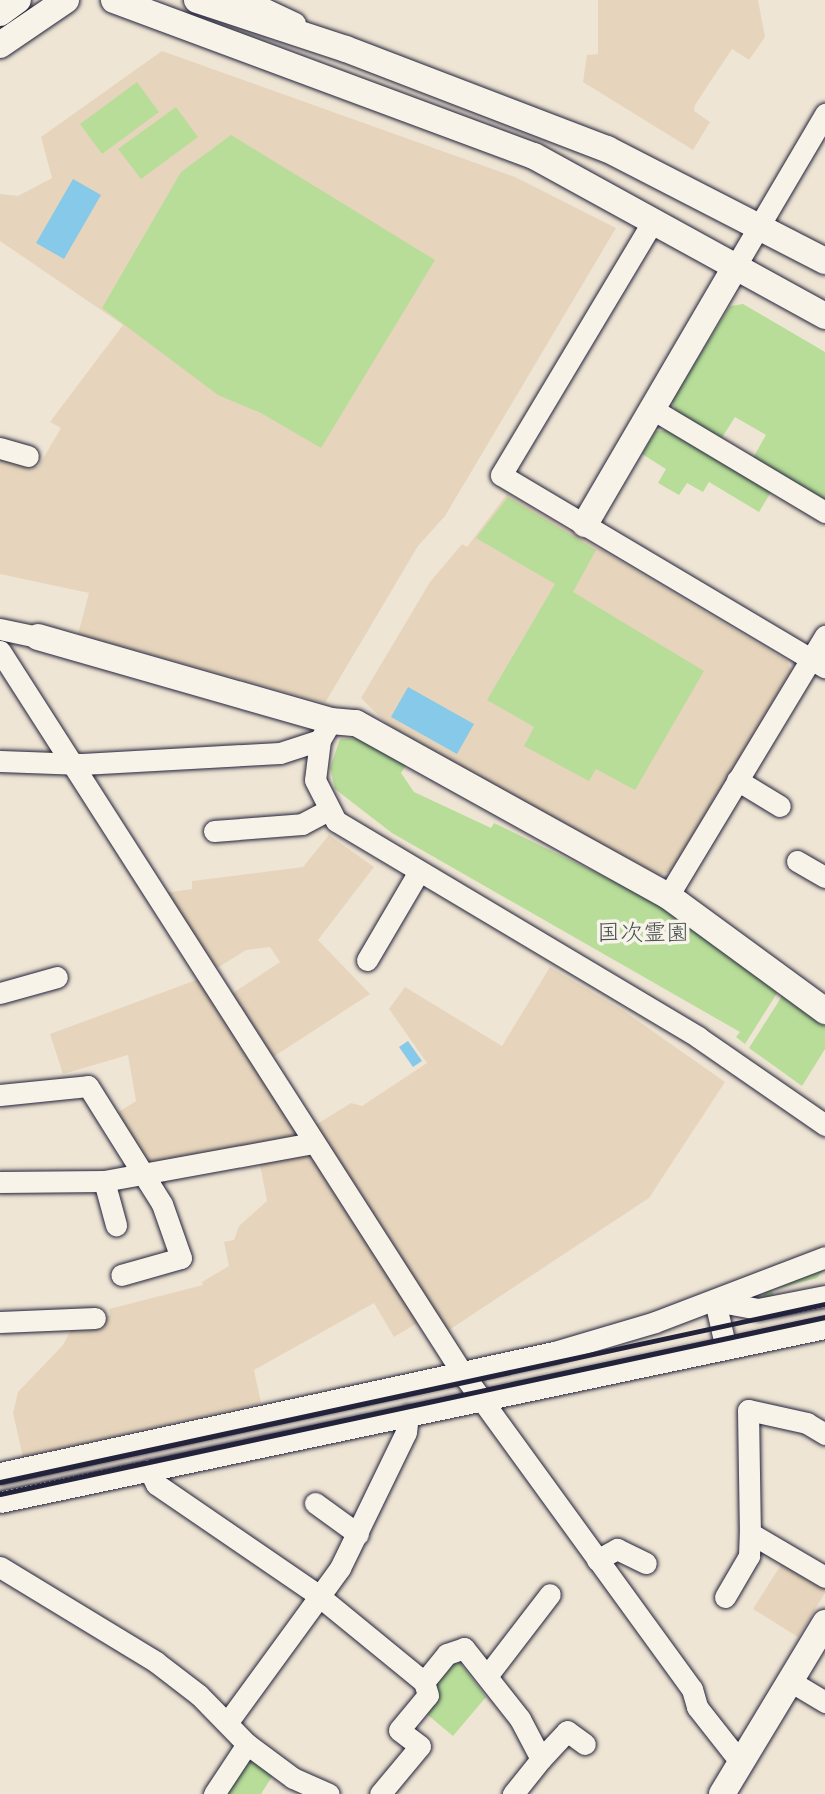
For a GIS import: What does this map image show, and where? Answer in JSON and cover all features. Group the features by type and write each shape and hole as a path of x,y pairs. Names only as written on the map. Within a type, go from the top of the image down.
{"street":[{"path":"0,13 18,0"},
{"path":"0,45 66,0"},
{"path":"114,0 490,138 576,176 825,316"},
{"path":"197,0 346,50 607,149 825,261"},
{"path":"246,0 346,50"},
{"path":"585,524 654,410 757,225 825,114"},
{"path":"653,221 501,475 818,663"},
{"path":"654,410 825,512"},
{"path":"0,448 29,456"},
{"path":"0,629 38,637 325,730"},
{"path":"668,896 737,780 818,663 825,636"},
{"path":"0,651 463,1374 692,1689 697,1707 741,1763"},
{"path":"0,761 71,763 280,753 325,730 356,723 668,896 825,1010"},
{"path":"325,730 316,780 328,810 359,838 690,1032 825,1125"},
{"path":"737,780 780,806"},
{"path":"214,831 302,824 328,810"},
{"path":"797,861 825,877"},
{"path":"367,960 418,873"},
{"path":"0,993 57,977"},
{"path":"0,1095 88,1086 174,1227 181,1258 121,1275"},
{"path":"0,1182 104,1181 314,1143"},
{"path":"104,1181 116,1225"},
{"path":"0,1473 463,1374 567,1348 715,1301 825,1257"},
{"path":"715,1301 758,1309 825,1296"},
{"path":"715,1301 726,1349"},
{"path":"0,1322 95,1318"},
{"path":"0,1502 408,1415 483,1403 825,1328"},
{"path":"315,1406 321,1433"},
{"path":"725,1597 748,1556 748,1410 807,1423 825,1434"},
{"path":"228,1723 321,1599 358,1534 406,1432 408,1415"},
{"path":"149,1470 156,1484 321,1599 424,1682 428,1695 399,1730 420,1746 380,1794"},
{"path":"315,1503 358,1534"},
{"path":"750,1533 825,1577"},
{"path":"597,1560 617,1549 646,1563"},
{"path":"0,1567 156,1662 228,1723 247,1744 293,1778 329,1794"},
{"path":"487,1676 551,1594"},
{"path":"722,1794 825,1623"},
{"path":"424,1682 447,1654 464,1648 520,1719 541,1759"},
{"path":"790,1681 825,1702"},
{"path":"513,1794 567,1731 585,1744"},
{"path":"214,1794 247,1744"}],"shaded area":[{"path":"598,0 758,0 765,37 749,60 732,49 695,105 694,111 710,122 693,150 583,82 587,55 598,54"},
{"path":"162,51 515,177 616,228 445,516 418,546 325,703 78,634 89,593 0,574 0,455 38,467 61,428 50,422 123,325 0,241 0,194 18,196 52,178 41,137"},
{"path":"507,494 787,661 791,671 671,871 659,875 438,755 387,724 361,698 430,582 462,544 467,547"},
{"path":"329,835 374,867 318,940 370,994 270,1059 230,995 280,962 270,947 246,950 214,970 165,893 192,889 192,881 303,867"},
{"path":"550,967 624,1011 725,1082 649,1198 446,1332 314,1126 351,1103 362,1106 427,1063 389,1009 405,987 502,1046"},
{"path":"199,979 298,1135 294,1140 146,1165 114,1115 136,1101 128,1055 63,1074 50,1034"},
{"path":"311,1154 419,1322 394,1337 374,1303 254,1370 261,1403 23,1457 13,1413 18,1392 63,1345 74,1324 94,1322 110,1315 109,1309 203,1285 202,1282 229,1266 224,1242 234,1240 239,1226 267,1201 259,1159"},
{"path":"784,1560 825,1585 825,1593 798,1637 753,1609"}],"green space":[{"path":"137,82 159,112 102,154 80,124"},
{"path":"176,107 198,137 141,179 118,149"},
{"path":"231,135 435,260 321,448 261,413 218,395 102,308 181,172"},
{"path":"743,304 825,352 825,501 753,458 766,435 735,417 721,439 676,412 672,401 730,306"},
{"path":"667,430 771,492 759,512 709,482 703,492 687,483 679,495 658,483 666,469 642,454 656,431"},
{"path":"508,497 596,550 573,592 704,671 635,790 596,769 589,781 524,746 534,727 487,700 555,584 476,538"},
{"name":"国次霊園","path":"362,738 406,765 401,773 414,792 491,828 494,823 654,901 779,990 745,1044 736,1037 740,1032 392,833 335,789 330,768 340,739"},
{"path":"784,993 825,1023 825,1049 802,1086 749,1048"},
{"path":"825,1268 817,1278 772,1290 774,1296 762,1299 766,1289"},
{"path":"457,1659 486,1697 453,1736 423,1711 434,1682"},
{"path":"250,1756 273,1775 261,1794 220,1794"}],"water":[{"path":"73,179 101,195 64,259 36,243"},
{"path":"408,687 474,724 457,754 391,717"},
{"path":"408,1041 422,1061 413,1067 399,1047"}],"railway":[{"path":"0,1482 825,1304"},
{"path":"0,1494 825,1317"}]}
